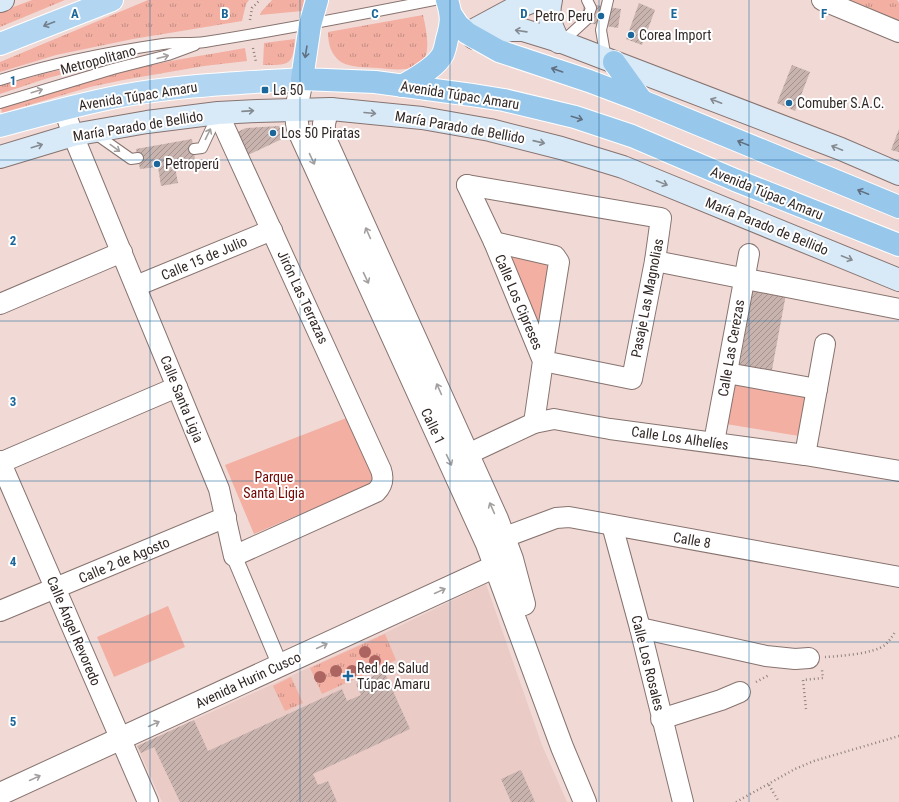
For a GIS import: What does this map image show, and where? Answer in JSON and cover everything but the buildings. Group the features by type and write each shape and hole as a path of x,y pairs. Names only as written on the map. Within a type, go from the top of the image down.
{"highway":[{"path":"302,79 310,25 317,0"},
{"path":"449,8 458,25 471,35 499,51 589,81 642,101 899,207"},
{"path":"443,55 449,34 449,8"},
{"path":"402,86 435,64 443,55 471,35"},
{"path":"610,60 642,101"},
{"name":"Avenida Túpac Amaru","path":"302,79 376,82 472,95 504,100 582,120 632,136 735,180 899,245"}],"main road":[{"path":"0,44 112,0"},
{"path":"471,35 512,10 536,0"},
{"path":"551,0 549,10 550,24 560,42"},
{"path":"471,35 523,30 560,42 841,149 899,174"},
{"name":"Avenida Túpac Amaru","path":"0,126 121,96 169,89 302,79"},
{"name":"María Parado de Bellido","path":"0,157 83,134 147,122 218,113 257,110 331,109 422,118 467,126 561,148 623,167 899,280"}],"street":[{"path":"822,0 899,32"},
{"name":"Calle 1","path":"302,79 296,110 298,129 496,540"},
{"name":"Calle Santa Ligia","path":"64,109 83,134 122,252 219,489 234,556 280,665"},
{"name":"Calle 1","path":"331,109 326,114 324,121 323,130 326,141 468,454 504,562 562,747 585,802"},
{"name":"Jirón Las Terrazas","path":"218,113 381,470 383,482 376,492 234,556"},
{"name":"Calle Los Cipreses","path":"534,423 543,361 494,242 467,185 661,218"},
{"name":"Pasaje Las Magnolias","path":"543,361 632,379 655,261 661,218"},
{"name":"Calle 15 de Julio","path":"136,286 272,230"},
{"path":"494,242 555,256 559,262 543,361"},
{"path":"0,304 122,252"},
{"name":"Calle Las Cerezas","path":"714,442 749,254"},
{"path":"655,261 899,309"},
{"path":"805,455 825,344"},
{"path":"727,373 817,389"},
{"path":"0,462 177,387"},
{"name":"Calle Los Alhelíes","path":"468,454 534,423 554,419 616,429 898,467"},
{"name":"Calle Ángel Revoredo","path":"0,462 148,802"},
{"name":"Calle 2 de Agosto","path":"0,611 226,517"},
{"name":"Calle 8","path":"496,540 556,518 570,517 899,577"},
{"name":"Calle Los Rosales","path":"612,525 640,628 661,719 683,802"},
{"name":"Avenida Hurin Cusco","path":"0,794 504,562"},
{"path":"640,628 766,656 802,659"},
{"path":"661,719 722,700 740,692"}],"lane":[{"name":"Metropolitano","path":"0,80 20,73 110,52 165,44 203,42 310,25 434,0"},
{"path":"560,42 587,19 589,4 608,1 601,30 610,60"},
{"path":"587,19 603,24"},
{"name":"Metropolitano","path":"0,103 113,69 168,55 203,42"},
{"path":"194,149 202,148 218,113"},
{"path":"83,134 131,159 138,158"}],"path":[{"path":"250,20 252,8 260,0"},
{"path":"253,48 256,62"},
{"path":"802,659 843,655 878,649 884,645 895,632"},
{"path":"802,659 822,668 823,678 803,680 806,709"},
{"path":"736,802 769,785 795,769 814,761 899,736"},
{"path":"769,785 780,802"}],"shaded area":[{"path":"486,584 542,745 567,802 162,802 137,746 387,632"}],"green space":[{"path":"32,0 65,0 0,27 0,12"},
{"path":"148,0 249,0 246,4 242,21 133,39 56,55 0,72 0,62"},
{"path":"272,0 304,0 302,11 260,15"},
{"path":"844,0 897,0 899,3 899,22"},
{"path":"423,15 427,44 426,54 423,61 416,66 407,69 394,69 349,65 341,62 331,49 328,32"},
{"path":"295,39 293,54 288,62 279,65 263,65 264,43"},
{"path":"245,48 247,61 204,66 90,87 2,113 1,108 107,76 143,67"},
{"path":"93,63 94,66 48,78 0,94 0,86 46,73"},
{"path":"506,249 554,258 541,343"},
{"path":"734,379 807,392 799,436 726,424"},
{"name":"Parque Santa Ligia","path":"349,417 373,472 373,480 368,485 254,534 225,465"},
{"path":"168,606 185,647 114,677 97,637"},
{"path":"385,634 396,660 322,694 310,668"},
{"path":"291,677 303,703 285,711 273,686"}],"place":[{"name":"Petro Peru","path":"601,16"},
{"name":"Corea Import","path":"631,35"},
{"name":"La 50","path":"265,90"},
{"name":"Comuber S.A.C.","path":"789,103"},
{"name":"Los 50 Piratas","path":"273,133"},
{"name":"Petroperú","path":"157,164"},
{"name":"Red de Salud Túpac Amaru","path":"348,676"}]}
